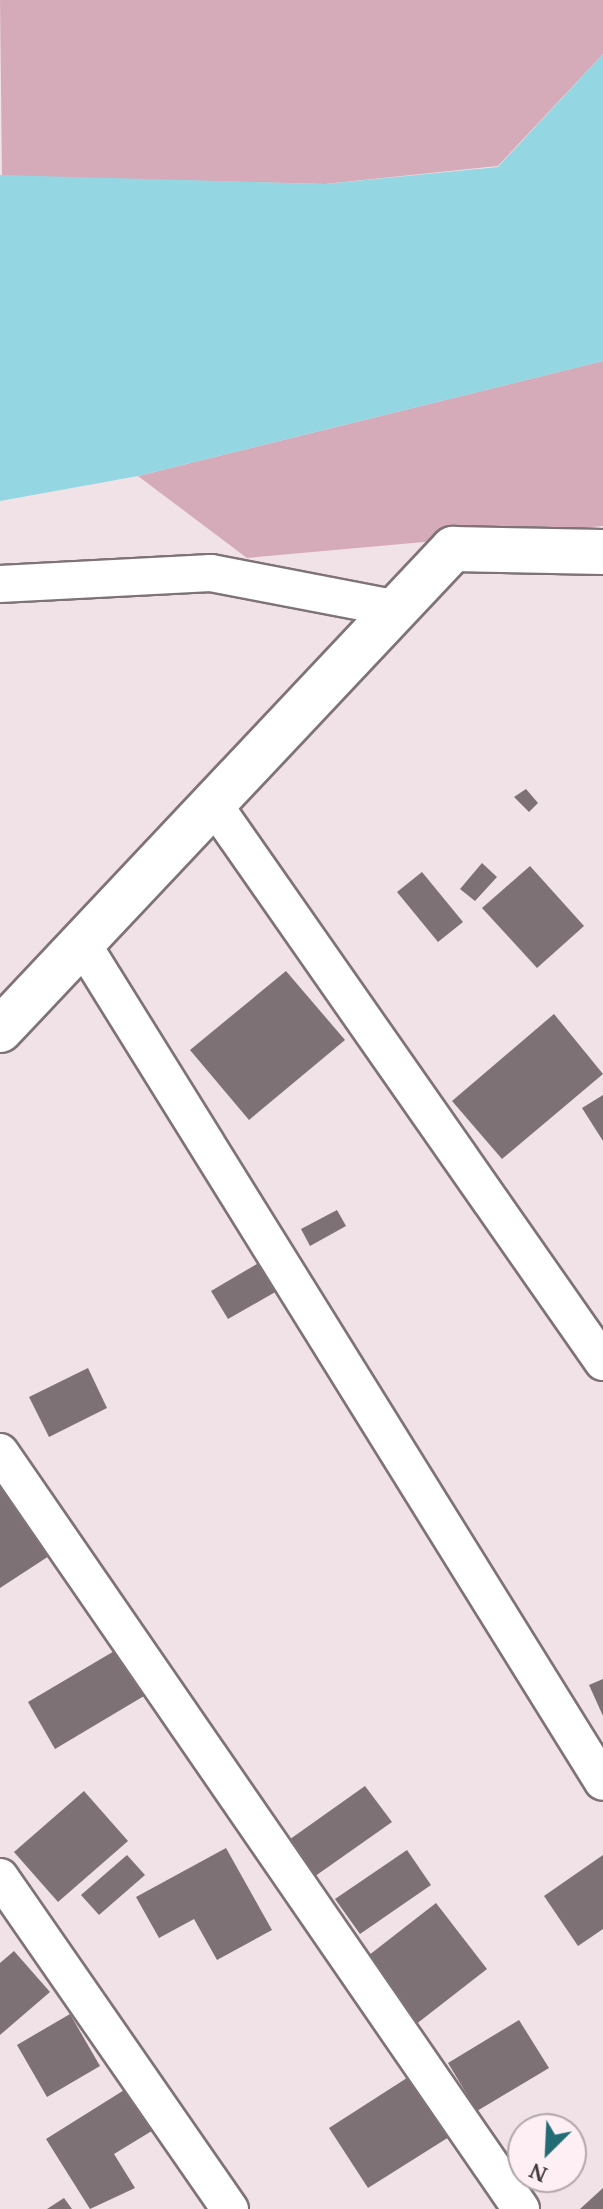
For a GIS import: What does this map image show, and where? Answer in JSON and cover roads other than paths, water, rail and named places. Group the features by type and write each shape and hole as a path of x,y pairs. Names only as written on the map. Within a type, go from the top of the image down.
{"main road":[{"path":"0,1030 453,549 603,552"}],"street":[{"path":"0,584 211,573 398,609"},
{"path":"212,802 603,1362"},
{"path":"83,945 603,1782"},
{"path":"0,1452 521,2209"},
{"path":"0,1877 230,2209"}],"water":[{"path":"603,54 603,361 138,476 0,501 0,175 325,184 498,167"}]}
